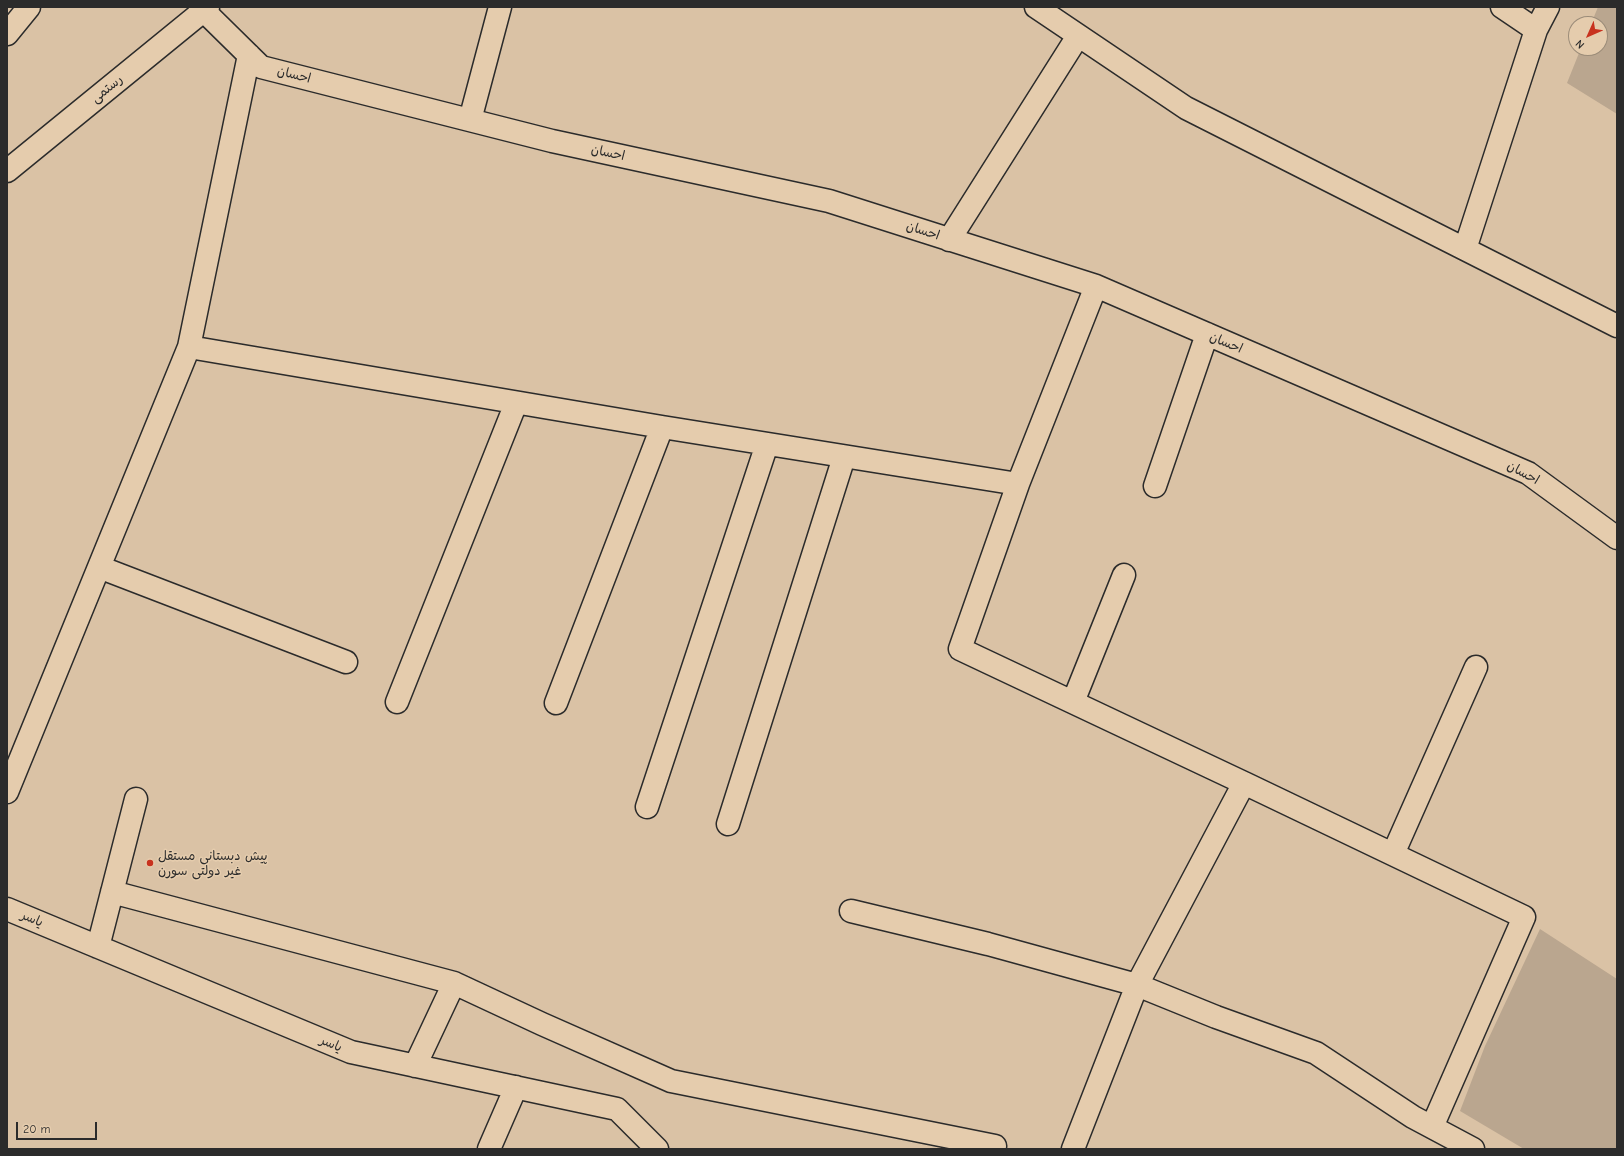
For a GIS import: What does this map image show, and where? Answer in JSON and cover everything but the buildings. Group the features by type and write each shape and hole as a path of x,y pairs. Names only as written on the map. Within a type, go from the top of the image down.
{"street":[{"path":"7,34 29,7"},
{"path":"470,120 500,7"},
{"path":"1036,7 1186,108 1617,326"},
{"path":"1502,7 1536,30"},
{"path":"1465,249 1536,30 1548,7"},
{"name":"احسان","path":"204,8 261,67 552,141 829,201 1096,286 1528,473 1617,538"},
{"name":"رستمی","path":"7,170 204,8"},
{"path":"949,240 1078,36"},
{"path":"7,792 189,347 249,55"},
{"path":"1096,286 1018,484 960,649 1524,917 1432,1127"},
{"path":"1155,486 1207,334"},
{"path":"189,347 516,403 1018,484"},
{"path":"397,702 516,403"},
{"path":"556,703 662,427"},
{"path":"647,807 767,444"},
{"path":"728,824 844,456"},
{"path":"99,567 346,662"},
{"path":"1074,702 1124,575"},
{"path":"1393,854 1476,667"},
{"path":"1073,1149 1137,985 1244,783"},
{"path":"98,947 136,799"},
{"path":"112,892 454,983 542,1024 671,1080 994,1146"},
{"name":"یاسر","path":"7,909 351,1052 617,1109 657,1149"},
{"path":"850,911 988,944 1137,985 1216,1017 1316,1053 1413,1117 1473,1149"},
{"path":"415,1066 454,983"},
{"path":"489,1149 516,1087"}],"shaded area":[{"path":"1598,7 1617,7 1617,114 1567,83 1578,56 1608,56 1608,16 1594,16"},
{"path":"1540,929 1617,979 1617,1149 1524,1149 1460,1111 1485,1046"}],"place":[{"name":"پیش دبستانی مستقل غیر دولتی سورن","path":"150,863"}]}
